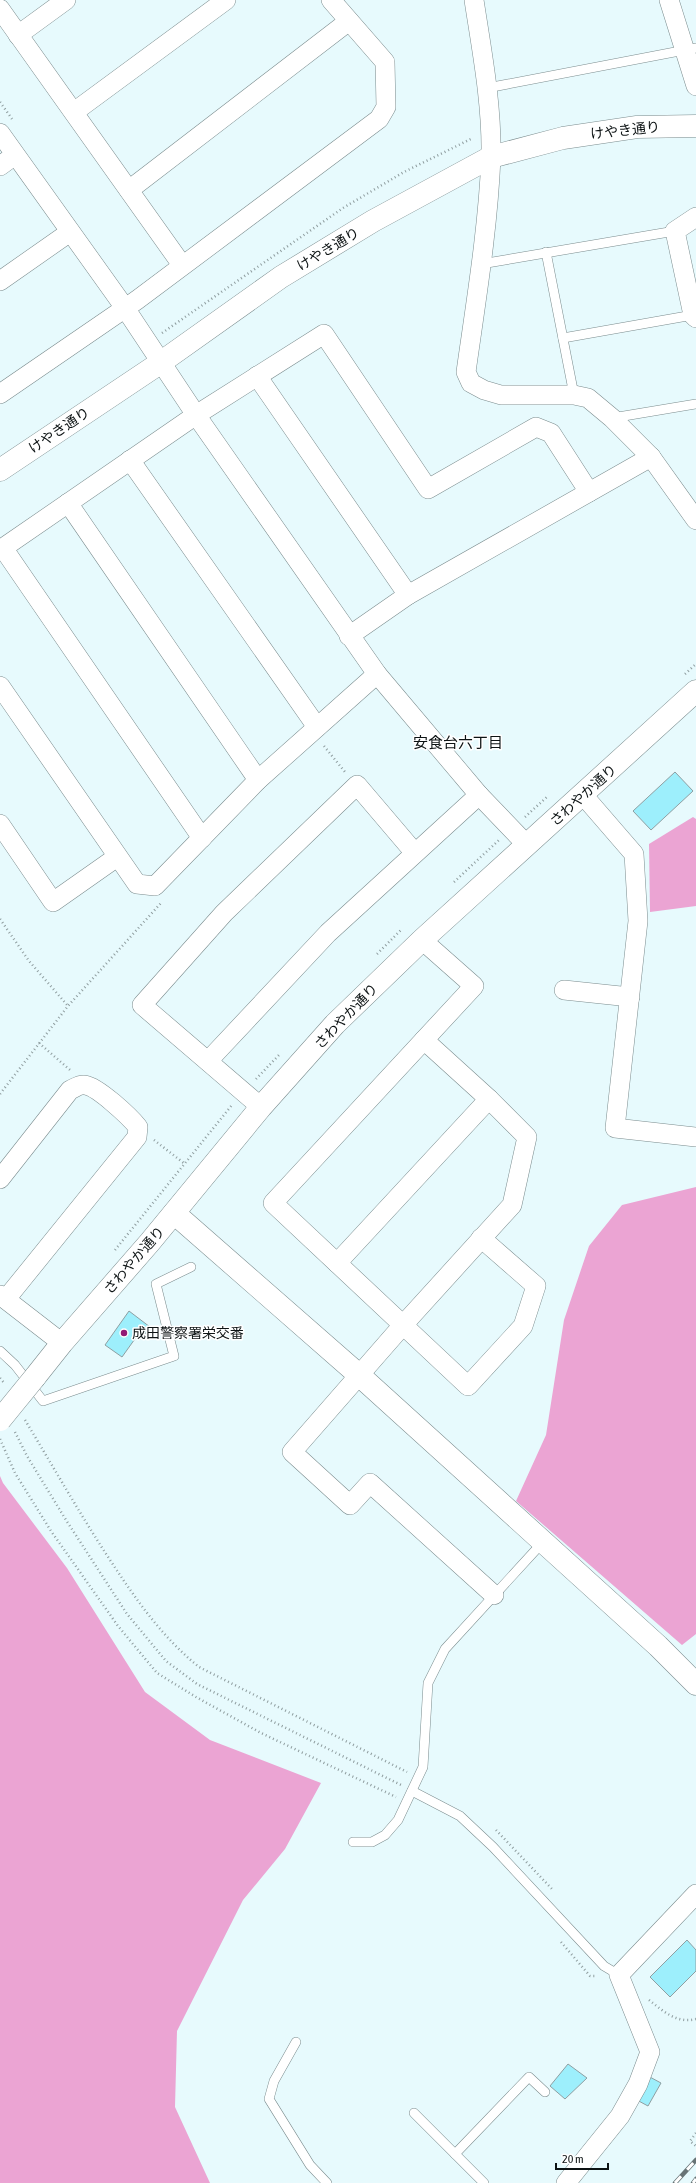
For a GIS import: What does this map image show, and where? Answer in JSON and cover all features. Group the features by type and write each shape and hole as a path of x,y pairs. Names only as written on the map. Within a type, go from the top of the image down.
{"street":[{"path":"18,35 66,0"},
{"path":"74,112 226,0"},
{"path":"0,394 125,308 379,119 386,106 385,62 330,0"},
{"path":"474,0 487,88 491,157 481,264 466,372 471,383 484,390 501,395 574,394 588,398 612,418 651,457 696,520"},
{"path":"669,0 690,49 696,86"},
{"path":"0,9 182,265"},
{"path":"128,190 349,21"},
{"name":"けやき通り","path":"0,470 168,357 287,273 373,221 491,157 563,138 585,134 637,127 696,126"},
{"path":"7,127 15,155 125,308 168,357 196,415 349,636 377,674 479,795 528,845"},
{"path":"0,166 15,155"},
{"path":"695,316 675,231 696,217"},
{"path":"0,281 70,232"},
{"path":"202,838 1,549 196,415 324,334 428,489 536,427 552,432 589,492"},
{"path":"257,376 408,595"},
{"path":"349,636 408,595 651,457"},
{"path":"130,460 323,734"},
{"path":"68,502 258,780"},
{"path":"0,686 137,884 155,886 258,780 323,734 377,674"},
{"name":"さわやか通り","path":"7,1424 35,1378 62,1343 150,1242 261,1107 336,1024 422,940 696,691"},
{"path":"261,1107 142,1005 224,913 357,785 414,852"},
{"path":"208,1062 328,933 414,852 479,795"},
{"path":"583,795 634,854 638,922 615,1128 696,1137"},
{"path":"0,824 53,902 117,857"},
{"path":"422,940 474,986 272,1202 468,1386 524,1326 536,1286 481,1238"},
{"path":"564,990 630,997"},
{"path":"424,1040 489,1099 527,1137 512,1205 403,1325 292,1452 350,1504 370,1483 494,1596"},
{"path":"0,1179 70,1090 81,1085 87,1085 132,1119 138,1127 137,1137 3,1297 62,1343"},
{"path":"337,1263 489,1099"},
{"path":"174,1213 359,1376 543,1542 658,1646 696,1684"},
{"path":"566,2183 620,2116 638,2084 650,2052 619,1975 696,1894"}],"lane":[{"path":"487,88 690,49"},
{"path":"481,264 675,231"},
{"path":"546,252 574,394"},
{"path":"563,338 695,316"},
{"path":"612,418 696,404"},
{"path":"0,1351 15,1366 43,1401 174,1356 156,1284 191,1267"},
{"path":"353,1842 372,1842 385,1835 398,1820 423,1767 428,1683 445,1649 543,1542"},
{"path":"412,1791 460,1816 493,1846 604,1966 619,1975"},
{"path":"296,2042 274,2081 269,2099 310,2165 326,2183"},
{"path":"455,2154 529,2077 545,2092"},
{"path":"414,2113 484,2183"}],"path":[{"path":"0,102 7,127"},
{"path":"158,327 168,357"},
{"path":"323,734 324,746 357,785"},
{"path":"318,751 324,746"},
{"path":"0,1094 68,1006 162,902"},
{"path":"0,918 29,961 68,1006"},
{"path":"39,1043 87,1085"},
{"path":"138,1127 202,1177"},
{"path":"0,1378 9,1391"},
{"path":"24,1417 84,1520 134,1596 177,1649 199,1667 419,1778"},
{"path":"7,1424 66,1520 123,1608 166,1661 197,1684 412,1791"},
{"path":"0,1439 15,1473 51,1531 118,1626 157,1673 196,1697 261,1733 407,1802"},
{"path":"490,1825 503,1835 557,1895"},
{"path":"560,1940 590,1976 619,1975"},
{"path":"647,1998 664,2012 686,2021 696,2018"},
{"path":"696,2133 690,2141 696,2146"}],"shaded area":[{"path":"693,817 696,819 696,906 650,912 649,844"},
{"path":"696,1187 696,1634 682,1645 516,1501 546,1435 564,1320 589,1246 622,1205"},
{"path":"0,1476 3,1483 67,1568 145,1692 210,1740 321,1783 285,1849 243,1900 177,2031 175,2107 210,2183 0,2183"}],"building":[{"path":"675,772 693,791 651,830 633,811"},
{"path":"129,1311 150,1327 141,1339 137,1336 122,1357 105,1345"},
{"path":"687,1940 696,1950 696,1971 670,1997 650,1977"},
{"path":"568,2064 587,2078 565,2099 550,2086"},
{"path":"648,2076 661,2083 648,2106 635,2099"}],"railway":[{"path":"675,2183 696,2160"},
{"path":"693,2183 696,2179"}],"place":[{"name":"成田警察署栄交番","path":"124,1333"}],"district":[{"name":"安食台六丁目","path":"458,742"}]}
